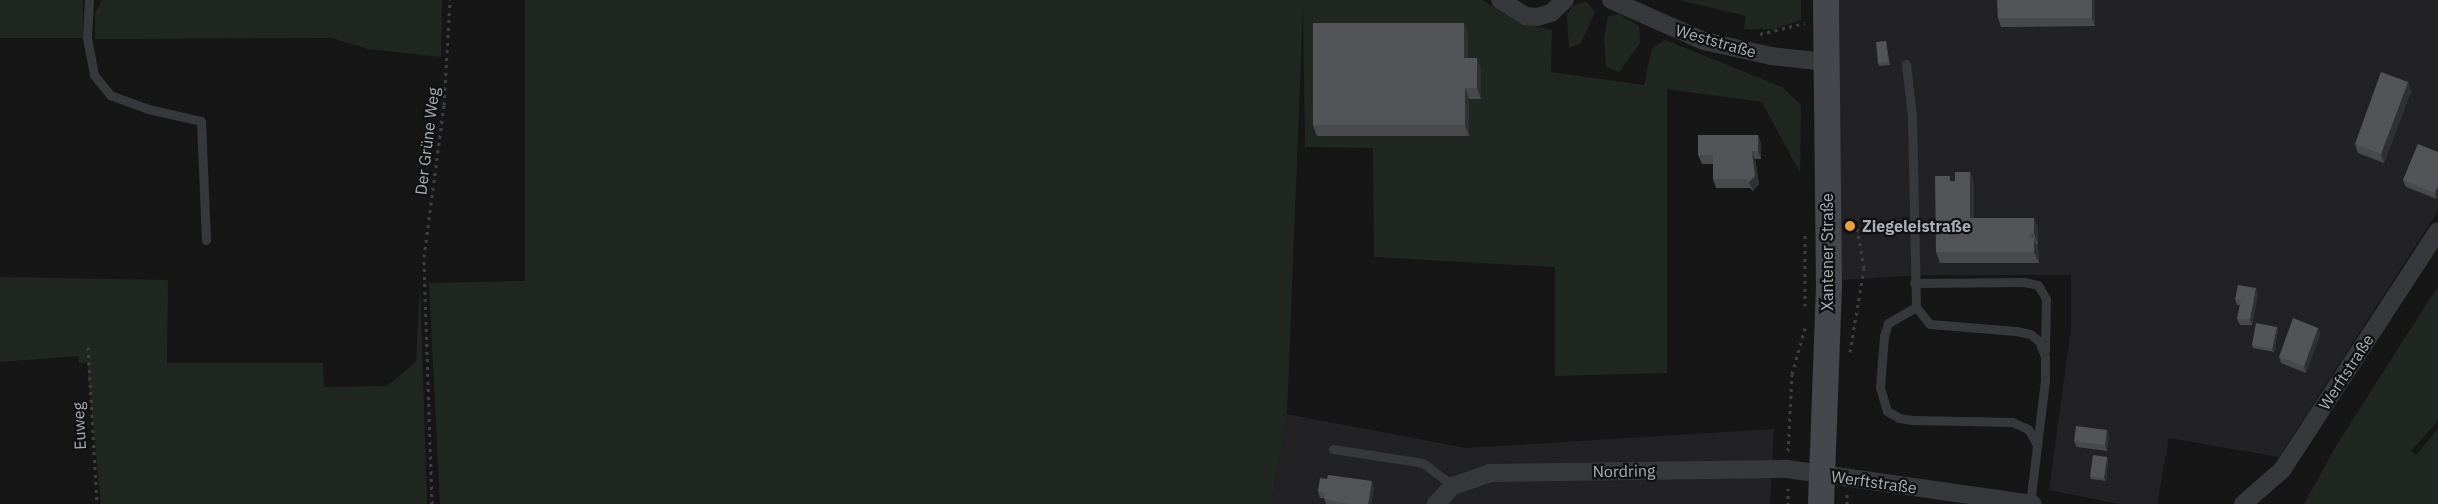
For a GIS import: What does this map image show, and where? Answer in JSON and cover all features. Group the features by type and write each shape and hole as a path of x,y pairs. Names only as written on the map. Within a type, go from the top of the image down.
{"main road":[{"name":"Xantener Straße","path":"1816,6 1816,61 1828,287 1821,504"}],"street":[{"path":"1500,0 1537,17 1551,13 1565,0"},
{"name":"Weststraße","path":"1611,0 1704,41 1816,61"},
{"name":"Werftstraße","path":"2243,504 2282,470 2438,231"},
{"name":"Nordring","path":"1436,504 1453,486 1490,473 1787,469 1821,474"},
{"name":"Werftstraße","path":"1821,474 2032,504"}],"lane":[{"path":"89,0 87,38 94,75 110,95 148,110 201,121 206,240"},
{"path":"1906,64 1912,116 1916,307 1930,324 2030,334 2039,340 2045,357"},
{"path":"1914,283 2024,282 2038,285 2046,298 2045,357 2032,504"},
{"path":"1916,307 1888,323 1884,336 1880,387 1887,411 1899,418 1912,420 2012,422 2028,429 2037,448"},
{"path":"1333,448 1423,463 1453,486"}],"path":[{"name":"Der Grüne Weg","path":"432,504 423,284 444,105 450,0"},
{"path":"1752,33 1805,23 1816,6"},
{"path":"1805,23 1816,61"},
{"path":"1805,222 1805,315"},
{"path":"1849,361 1864,268 1857,229"},
{"path":"1788,504 1787,469 1792,374 1805,327"},
{"name":"Euweg","path":"88,347 98,504"},
{"path":"1846,478 1847,504"}],"shaded area":[{"path":"0,0 83,0 83,38 0,38"},
{"path":"102,0 442,0 441,57 368,49 332,38 95,39 95,13"},
{"path":"525,0 1482,0 1518,22 1552,30 1551,72 1644,85 1652,48 1665,40 1782,87 1801,105 1800,173 1762,102 1667,89 1667,373 1555,376 1555,267 1374,257 1373,148 1305,147 1303,6 1287,414 1271,504 440,504 429,283 525,281"},
{"path":"1679,0 1801,0 1801,20 1774,29 1744,29 1746,16"},
{"path":"1820,0 2438,0 2438,211 2279,457 2169,438 2157,504 2119,504 2049,490 2071,329 2071,275 1924,275 1841,280 1839,9"},
{"path":"1586,1 1595,12 1581,43 1569,48 1567,15 1572,6"},
{"path":"1619,14 1639,26 1640,43 1619,72 1606,67 1604,38 1608,16"},
{"path":"0,277 168,280 167,363 323,363 324,387 387,386 416,362 420,283 427,504 101,504 87,363 79,363 78,356 0,362"},
{"path":"2438,286 2438,421 2411,451 2416,455 2438,429 2438,504 2304,504 2336,446"},
{"path":"1287,414 1466,448 1774,429 1770,504 1271,504"}],"building":[{"path":"1997,0 2092,0 2092,18 1998,18"},
{"path":"1313,23 1464,23 1464,58 1477,58 1477,88 1465,88 1465,125 1313,125"},
{"path":"1886,41 1888,62 1878,63 1876,42"},
{"path":"2381,72 2408,82 2381,154 2355,144"},
{"path":"1698,135 1758,135 1758,151 1752,151 1755,176 1749,182 1746,179 1713,179 1713,155 1698,155"},
{"path":"2418,144 2438,152 2438,186 2435,193 2403,180"},
{"path":"1955,172 1970,172 1970,218 2034,218 2034,233 2030,233 2030,238 2034,238 2034,252 1936,252 1935,176 1950,176 1950,181 1955,181"},
{"path":"2238,285 2256,288 2250,319 2237,319 2241,300 2235,299"},
{"path":"2293,318 2318,328 2304,366 2279,357"},
{"path":"2256,323 2277,327 2272,349 2252,345"},
{"path":"2076,426 2107,430 2105,445 2074,441"},
{"path":"2093,455 2107,457 2104,478 2090,476"},
{"path":"1328,475 1372,481 1368,504 1349,504 1324,499 1325,493 1318,491 1320,478 1327,479"}],"place":[{"name":"Ziegeleistraße","path":"1850,226"}]}
